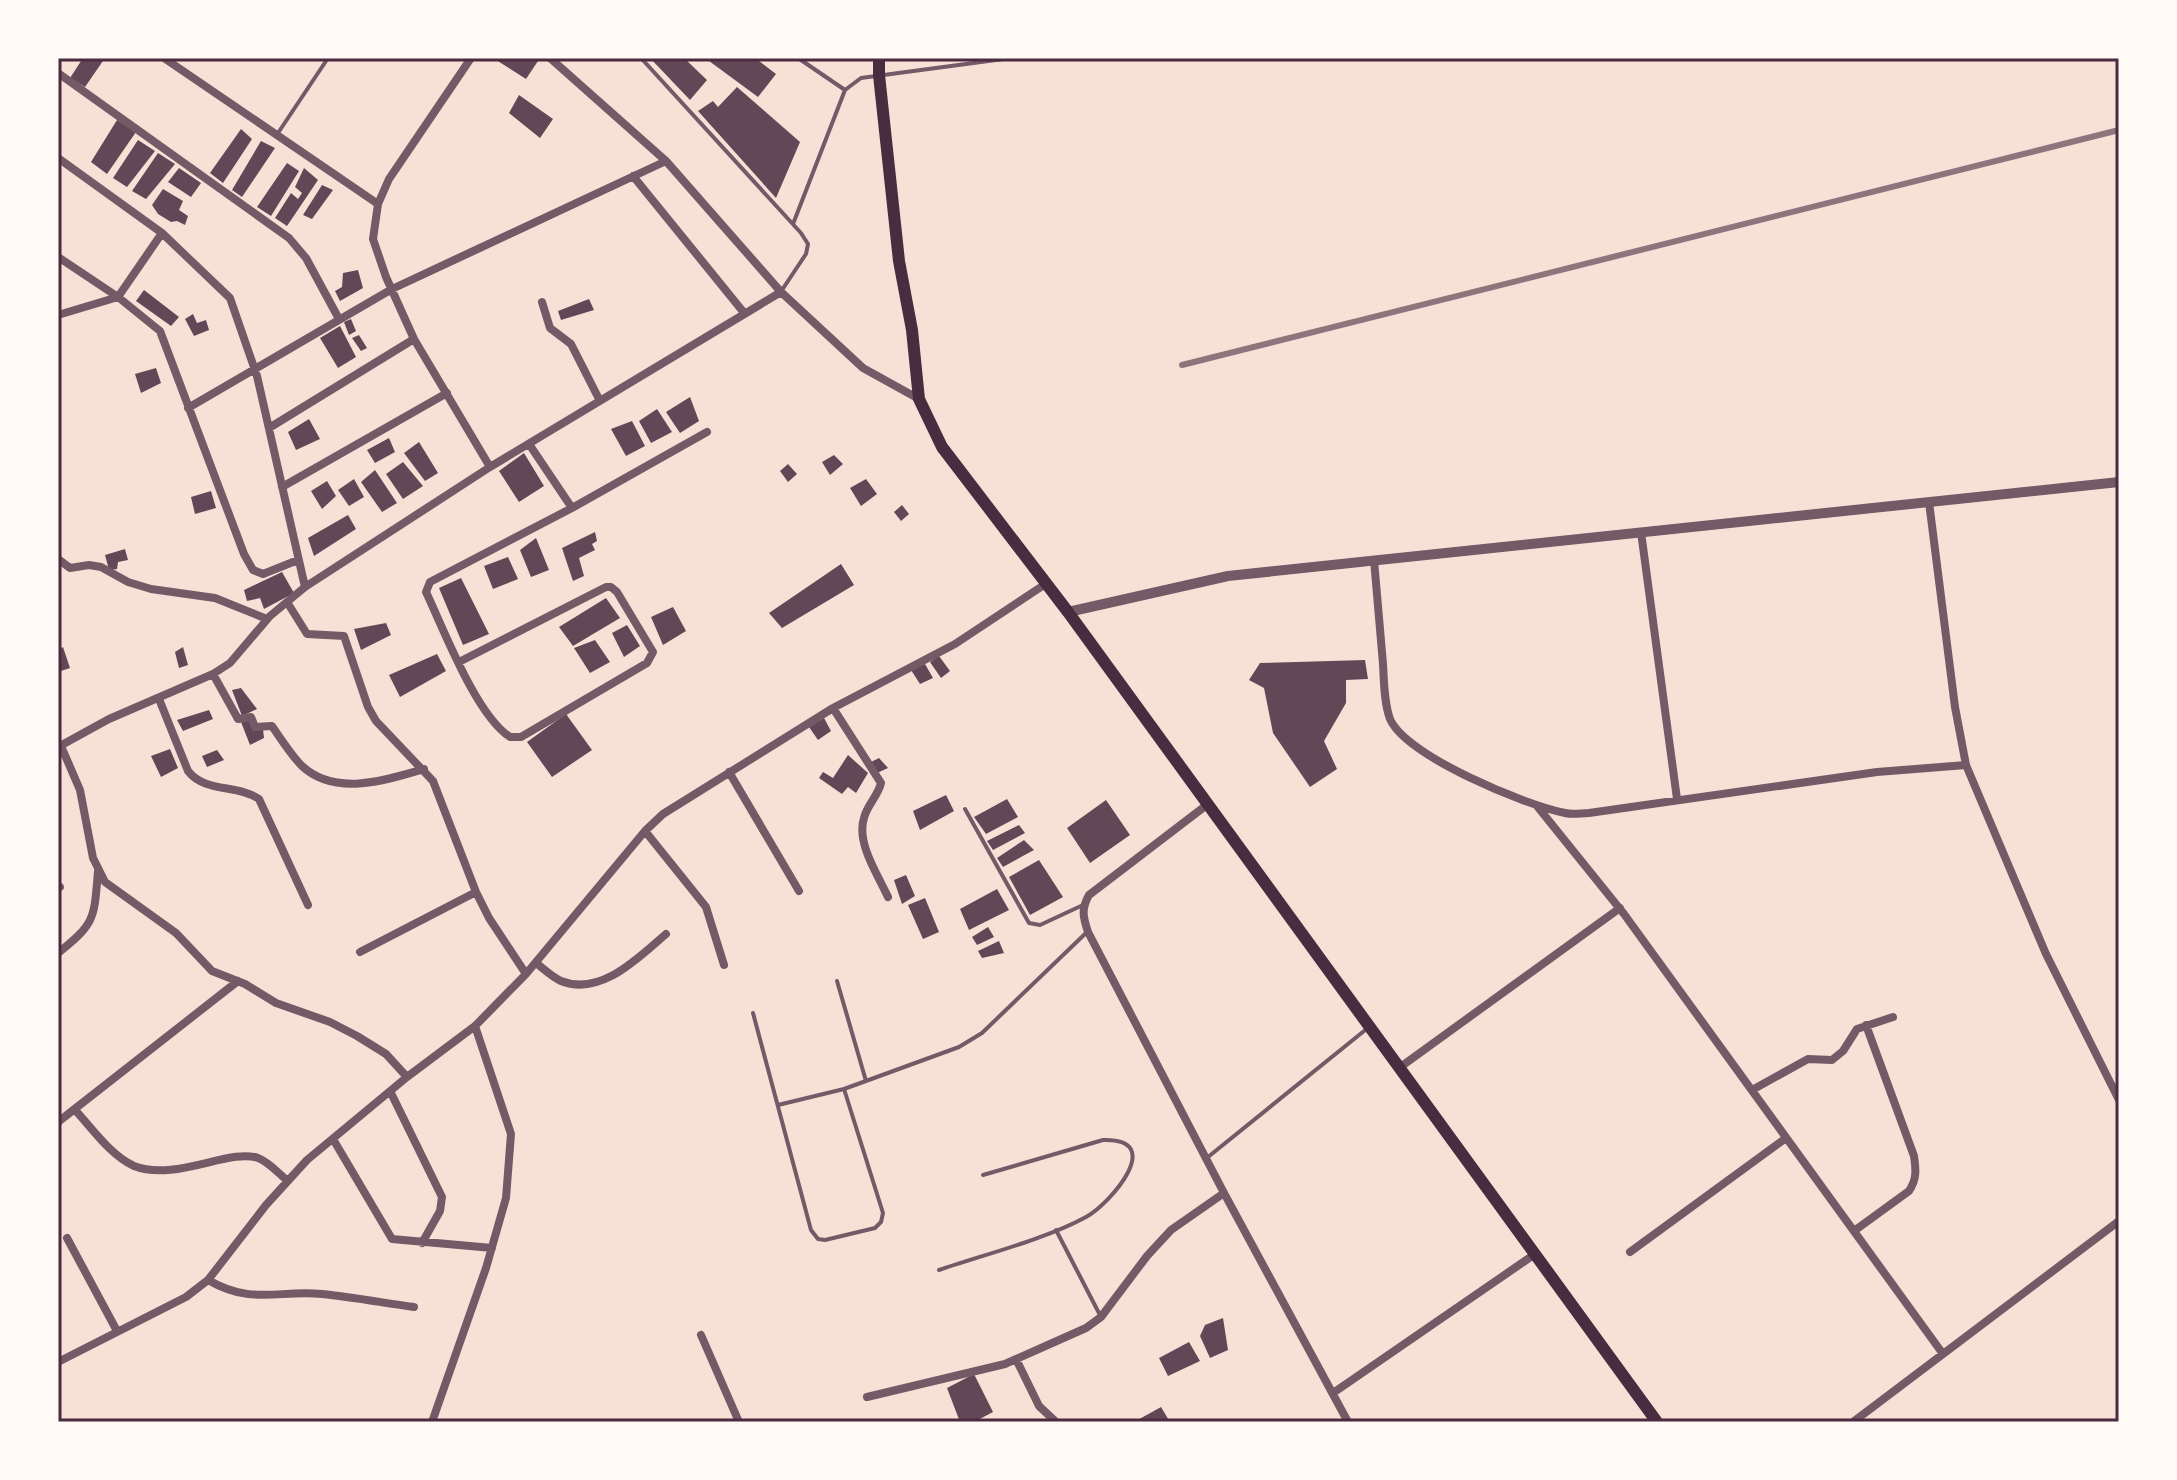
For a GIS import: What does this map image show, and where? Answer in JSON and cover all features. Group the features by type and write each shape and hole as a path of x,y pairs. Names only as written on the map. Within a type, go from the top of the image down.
{"main road":[{"path":"879,58 899,261 912,330 919,399 942,447 1047,583 1657,1422"}],"street":[{"path":"164,58 378,204"},
{"path":"471,58 389,179 378,204 373,239 414,339 490,467"},
{"path":"550,58 666,161 781,292 863,368 919,399"},
{"path":"58,73 289,238 306,258 339,319"},
{"path":"58,158 134,210 230,298 254,368 305,587"},
{"path":"188,408 392,289 666,161"},
{"path":"633,176 745,314"},
{"path":"58,315 118,297 162,233"},
{"path":"58,257 118,297 160,331 249,565 263,574 298,560"},
{"path":"407,1077 386,1054 357,1036 330,1022 276,1003 238,981 222,977 204,965 176,933 105,882 93,858 80,790 59,747 109,719 213,674 230,663 267,619 305,587 490,467 781,292"},
{"path":"542,302 550,328 571,344 600,401"},
{"path":"269,428 414,339"},
{"path":"282,487 447,393"},
{"path":"459,662 611,587 653,652 647,663 521,737 514,738 504,733 489,714 459,662 426,587 430,582 572,508 707,432"},
{"path":"529,444 572,508"},
{"path":"1068,612 1228,576 2119,483"},
{"path":"1929,502 1955,707 1966,765 2046,954 2119,1100"},
{"path":"1641,532 1677,799"},
{"path":"58,559 70,568 101,567 128,582 151,589 215,598 267,619"},
{"path":"1374,560 1390,718 1402,736 1421,751 1537,806 1568,814 1877,772 1966,765"},
{"path":"58,1362 186,1297 208,1280 288,1181 390,1091 475,1026 526,974 645,831 663,814 833,708 955,644 1047,583"},
{"path":"287,602 307,634 344,636 368,707 384,733 424,769 440,794 476,892 489,918 526,974"},
{"path":"213,674 238,719 251,717 255,727 272,726 303,767 315,775 350,783 374,783 424,769"},
{"path":"159,699 194,779 203,784 251,794 259,799 308,905"},
{"path":"833,708 880,779 880,789 866,811 862,831 888,897"},
{"path":"729,772 799,891"},
{"path":"1208,804 1089,895 1083,905 1088,932 1348,1422"},
{"path":"1537,806 1620,908 1943,1354"},
{"path":"645,831 706,907 724,965"},
{"path":"58,953 84,933 92,921 98,871"},
{"path":"360,952 476,892"},
{"path":"1399,1068 1620,908"},
{"path":"536,963 559,980 569,983 597,981 626,968 666,934"},
{"path":"58,1109 61,1120 238,981"},
{"path":"1752,1090 1808,1059 1832,1060 1843,1051 1857,1029 1893,1017"},
{"path":"1854,1231 1909,1191 1916,1172 1914,1156 1866,1025"},
{"path":"432,1422 506,1198 511,1134 475,1026"},
{"path":"390,1091 442,1197 440,1211 422,1243"},
{"path":"75,1110 123,1159 137,1167 188,1169 251,1157 267,1163 288,1181"},
{"path":"1630,1252 1786,1138"},
{"path":"333,1139 387,1234 398,1241 492,1248"},
{"path":"867,1397 1016,1359 1086,1328 1101,1317 1147,1256 1171,1230 1224,1193"},
{"path":"1853,1422 2119,1221"},
{"path":"67,1238 117,1331"},
{"path":"1333,1393 1535,1254"},
{"path":"208,1280 225,1290 246,1296 321,1294 414,1307"},
{"path":"701,1335 739,1422"},
{"path":"1016,1359 1039,1406 1056,1422"}],"lane":[{"path":"276,135 328,58"},
{"path":"641,58 808,244 806,254 781,292"},
{"path":"798,58 845,90"},
{"path":"793,224 845,90 861,78 1011,58"},
{"path":"965,809 1029,923 1040,925 1083,905"},
{"path":"778,1105 844,1089 959,1047 982,1033 1088,932"},
{"path":"837,981 866,1081"},
{"path":"753,1013 811,1230 818,1239 875,1228 881,1222 883,1213 844,1089"},
{"path":"1206,1159 1370,1027"},
{"path":"939,1270 1084,1219 1105,1202 1133,1164 1134,1155 1131,1148 1123,1143 1103,1140 983,1175"},
{"path":"1056,1230 1101,1317"}],"building":[{"path":"83,58 105,58 85,87 70,78"},
{"path":"493,58 534,58 538,61 526,79"},
{"path":"650,58 684,58 707,80 690,100"},
{"path":"705,58 755,58 776,74 758,97"},
{"path":"737,87 800,142 776,198 698,111 713,101 718,107"},
{"path":"519,95 553,119 540,138 509,113"},
{"path":"117,120 136,132 107,174 91,162"},
{"path":"241,129 252,139 223,183 210,173"},
{"path":"138,140 155,151 127,187 113,178"},
{"path":"261,141 275,148 242,197 232,190"},
{"path":"158,153 175,164 146,199 132,191"},
{"path":"287,163 299,171 271,216 257,207"},
{"path":"179,168 201,183 191,197 168,182"},
{"path":"304,168 318,180 287,226 275,218 291,193 298,199 302,193 295,187"},
{"path":"322,185 333,190 312,219 303,215"},
{"path":"163,189 183,201 179,210 188,216 185,225 171,222 158,214 152,205"},
{"path":"358,270 363,288 340,301 335,291 342,287 343,273"},
{"path":"144,290 179,317 171,326 136,301"},
{"path":"589,299 594,310 561,320 558,311"},
{"path":"193,314 197,323 206,320 209,330 194,336 185,319"},
{"path":"351,319 356,331 349,335 344,322"},
{"path":"340,326 356,357 338,368 320,338"},
{"path":"359,335 367,348 361,351 352,338"},
{"path":"156,368 161,383 141,393 135,374"},
{"path":"690,397 699,421 680,433 666,412"},
{"path":"657,409 672,432 651,443 639,421"},
{"path":"309,419 320,439 296,450 288,432"},
{"path":"632,421 645,446 626,456 611,429"},
{"path":"389,438 395,452 375,463 367,450"},
{"path":"419,442 438,473 425,481 404,453"},
{"path":"524,453 544,486 519,502 499,471"},
{"path":"834,455 843,464 830,475 822,462"},
{"path":"403,462 423,486 403,499 386,474"},
{"path":"788,464 797,474 788,482 780,471"},
{"path":"375,470 397,503 382,512 361,482"},
{"path":"354,479 364,497 349,506 338,490"},
{"path":"866,479 877,494 861,506 850,488"},
{"path":"327,481 336,496 322,509 311,491"},
{"path":"211,491 216,508 195,514 191,497"},
{"path":"902,505 909,514 901,521 894,512"},
{"path":"348,515 356,529 314,556 308,538"},
{"path":"595,532 597,541 592,544 595,550 579,558 584,576 573,581 562,548"},
{"path":"536,538 549,570 531,577 520,550"},
{"path":"125,549 128,560 118,562 117,569 109,570 105,555"},
{"path":"508,557 518,579 493,589 484,566"},
{"path":"841,564 854,585 782,628 769,613"},
{"path":"282,572 294,593 264,609 260,598 247,601 244,590"},
{"path":"461,578 489,634 463,645 439,588"},
{"path":"606,598 620,618 573,646 559,627"},
{"path":"673,607 686,631 663,645 651,617"},
{"path":"386,623 391,635 361,650 354,629"},
{"path":"627,625 640,646 624,657 612,633"},
{"path":"595,640 610,662 590,673 574,648"},
{"path":"63,647 70,668 58,672 58,650"},
{"path":"183,647 188,665 179,668 175,652"},
{"path":"437,654 446,671 400,697 389,675"},
{"path":"939,656 950,671 941,678 930,662"},
{"path":"1365,660 1368,679 1346,680 1346,703 1324,741 1337,769 1310,787 1273,733 1264,688 1249,680 1260,663"},
{"path":"925,664 933,678 920,684 911,670"},
{"path":"241,688 257,709 242,716 232,690"},
{"path":"209,710 213,719 183,731 177,720"},
{"path":"566,714 592,750 552,777 527,742"},
{"path":"824,718 831,731 818,740 809,727"},
{"path":"249,720 254,731 263,729 264,738 250,745 241,722"},
{"path":"170,749 178,768 161,777 151,756"},
{"path":"217,750 224,760 207,767 202,756"},
{"path":"848,755 868,773 856,793 848,787 842,794 819,778 823,772 833,778"},
{"path":"879,758 888,768 877,773 871,762"},
{"path":"946,795 954,811 920,830 913,811"},
{"path":"1007,799 1018,817 986,834 974,817"},
{"path":"1106,800 1130,835 1090,863 1067,828"},
{"path":"1019,825 1025,833 993,850 987,841"},
{"path":"1024,840 1034,850 1003,867 997,858"},
{"path":"1039,860 1063,897 1030,915 1009,877"},
{"path":"906,875 915,896 902,904 894,880"},
{"path":"997,889 1009,910 969,930 960,909"},
{"path":"925,898 939,932 923,939 908,905"},
{"path":"988,927 994,937 977,945 972,937"},
{"path":"999,941 1004,953 982,958 978,951"},
{"path":"1223,1318 1228,1350 1210,1358 1200,1336 1205,1325"},
{"path":"1189,1342 1200,1361 1168,1376 1159,1358"},
{"path":"974,1374 993,1412 974,1422 960,1422 947,1388"},
{"path":"1161,1407 1170,1422 1134,1422"}],"railway":[{"path":"1182,365 2119,130"}]}
